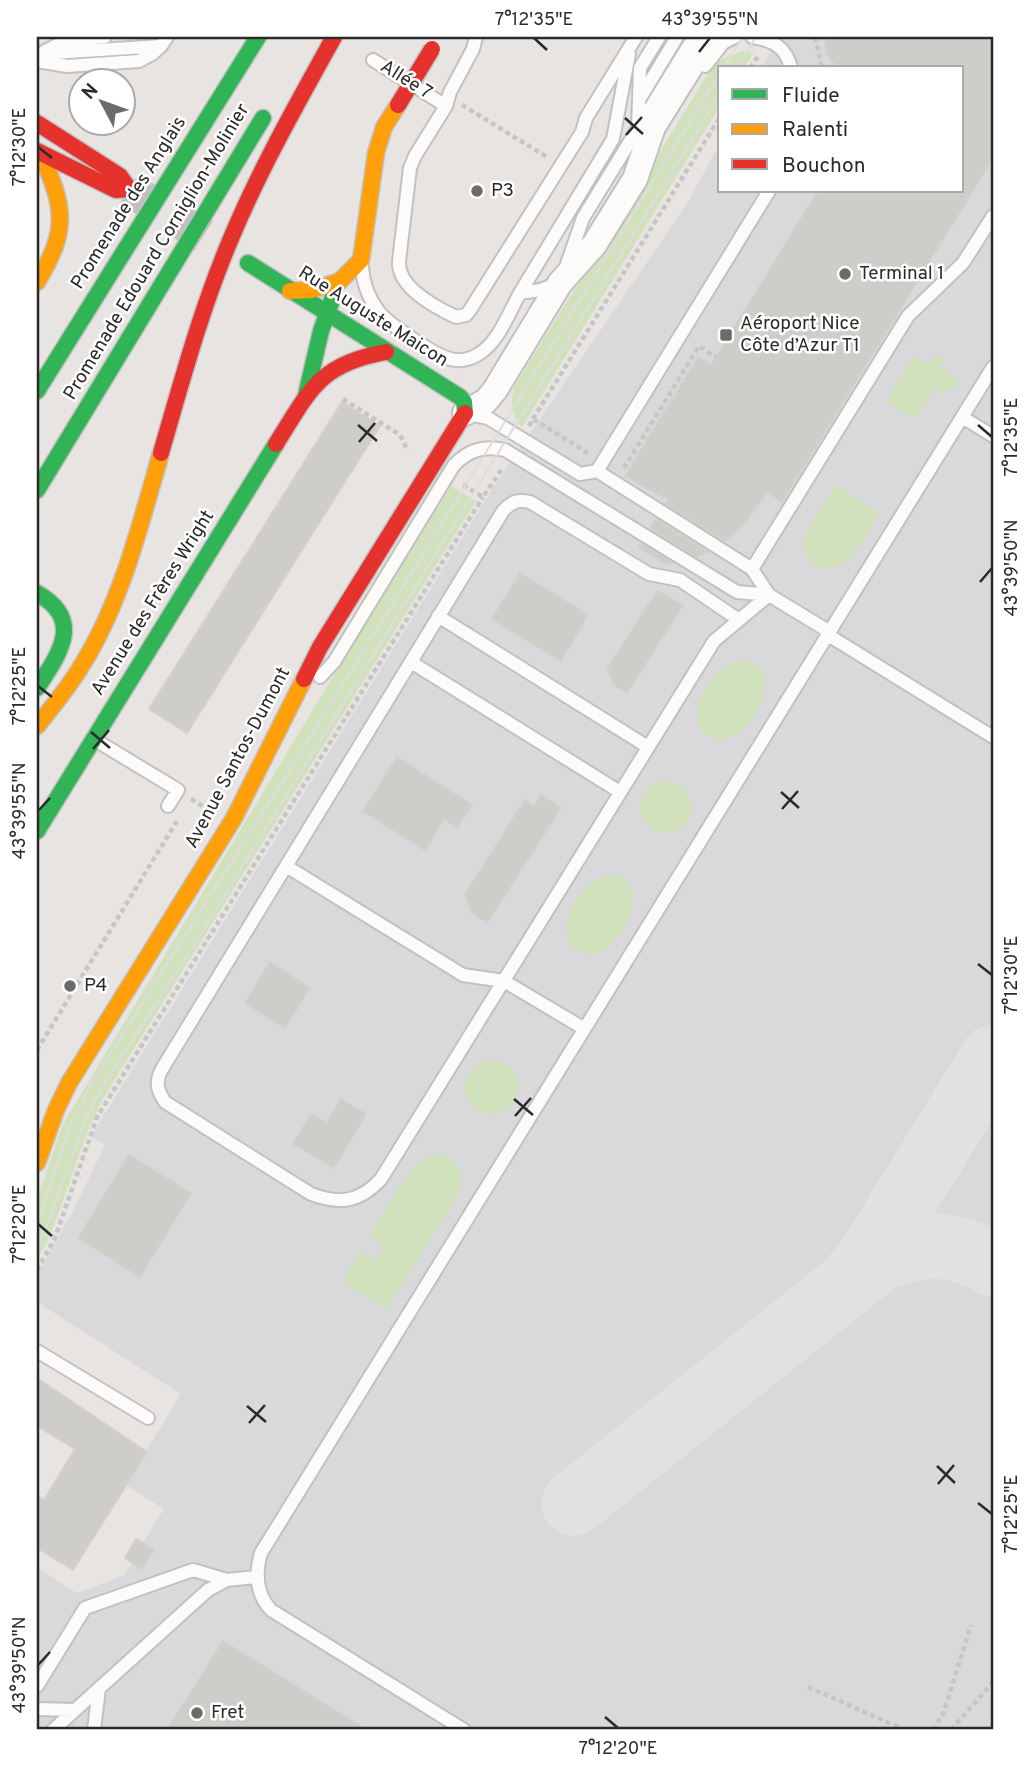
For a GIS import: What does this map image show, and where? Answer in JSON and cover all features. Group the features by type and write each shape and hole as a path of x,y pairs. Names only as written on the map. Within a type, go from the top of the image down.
{"main road":[{"name":"Promenade des Anglais","path":"37,391 258,37"},
{"path":"37,726 86,660 118,597 176,399 220,264 262,170 334,37"},
{"path":"290,291 312,290 340,281 361,260 376,153 384,127 436,43"},
{"name":"Promenade Edouard Corniglion-Molinier","path":"37,490 273,103"},
{"path":"37,123 120,176 129,189 116,190 38,152"},
{"path":"37,282 46,268 62,213 57,188 38,152"},
{"name":"Rue Auguste Maicon","path":"248,263 460,397 464,402 456,414"},
{"name":"Avenue des Frères Wright","path":"305,398 314,367 320,329 340,281"},
{"path":"290,291 320,329 377,370"},
{"name":"Avenue des Frères Wright","path":"37,831 305,398 340,363 344,348 386,352"},
{"name":"Avenue Santos-Dumont","path":"37,1163 69,1083 234,818 320,647 431,466 456,414"},
{"path":"37,593 49,598 64,620 64,635 49,670 37,688"}],"street":[{"path":"456,414 477,407 495,390 560,283 594,244 635,179 653,127 709,37"}],"lane":[{"path":"38,56 65,41 105,37"},
{"name":"Allée 7","path":"451,103 450,92 477,37"},
{"path":"638,127 640,68 659,37"},
{"path":"639,100 677,37"},
{"path":"520,293 560,283 583,218 694,37"},
{"path":"635,179 714,52 735,37"},
{"path":"752,37 768,39 781,47 790,66"},
{"path":"38,56 164,41"},
{"path":"451,103 415,156 410,168 398,269 408,286 456,317 466,315 470,310 582,132 586,118 633,42"},
{"path":"361,260 365,285 386,320 449,359 466,359 484,351 613,139 633,42"},
{"name":"Allée 7","path":"373,60 451,103"},
{"path":"597,471 768,192"},
{"path":"752,569 908,316 963,263 991,223"},
{"path":"464,1730 280,1617 263,1602 256,1577 261,1553 993,367"},
{"path":"456,414 488,418 580,474 597,471 752,569 769,595 993,737"},
{"path":"962,417 993,436"},
{"path":"284,719 334,662 448,476 460,460 472,451 490,447 505,450 737,592 769,595"},
{"path":"739,620 680,580 649,574 530,502 515,501 503,511 162,1069 157,1078 159,1094 172,1107 311,1194 326,1200 351,1199 370,1191 381,1179 713,641 739,620 769,595"},
{"path":"438,616 648,747"},
{"path":"411,662 620,792"},
{"path":"93,739 178,790 170,802"},
{"path":"37,811 54,802"},
{"path":"286,866 463,975 504,981 583,1028"},
{"path":"37,1351 148,1418"},
{"path":"37,1686 85,1608 193,1570 227,1580 256,1577"},
{"path":"53,1730 203,1594 227,1580"},
{"path":"94,1730 99,1688"},
{"path":"37,1709 75,1710"}],"path":[{"path":"815,37 822,66"},
{"path":"451,103 551,159"},
{"path":"533,419 718,120"},
{"path":"339,396 400,435 406,450 431,466"},
{"path":"448,476 475,493"},
{"path":"37,1270 54,1238 97,1118 483,497"},
{"path":"37,1050 191,799 211,811"},
{"path":"170,802 187,806"},
{"path":"933,1730 944,1712 971,1625"},
{"path":"951,1730 993,1682"},
{"path":"808,1687 905,1730"}],"shaded area":[{"path":"779,37 993,37 993,1730 37,1730 37,1568 77,1593 123,1576 132,1563 125,1558 137,1539 143,1542 164,1509 125,1485 181,1394 37,1302 37,1275 72,1213 105,1145 91,1136 493,488 688,202 718,147 718,192 964,192 964,66 762,66"}],"green space":[{"path":"743,51 754,52 745,66 718,66 718,109 522,427 512,408 514,387 711,69 722,59"},
{"path":"936,354 945,359 940,368 957,378 955,389 947,389 944,395 934,390 916,419 886,401 914,355 929,364"},
{"path":"835,485 879,513 862,542 846,561 827,569 810,560 804,537"},
{"path":"451,486 476,501 107,1092 87,1133 56,1220 37,1261 37,1200 62,1126"},
{"path":"740,660 756,664 763,674 765,687 761,702 742,729 730,737 718,739 705,734 699,724 701,699 718,674"},
{"path":"666,781 676,783 684,789 690,797 690,817 684,825 676,831 666,833 656,831 648,825 642,817 640,807 642,797 648,789 656,783"},
{"path":"608,875 624,879 632,888 633,902 622,931 611,944 599,952 587,954 574,949 567,939 569,914 586,889"},
{"path":"492,1060 511,1068 519,1087 511,1106 492,1114 473,1106 465,1087 473,1068"},
{"path":"435,1154 448,1158 457,1166 461,1177 460,1191 387,1309 342,1282 361,1251 376,1260 385,1246 370,1237 382,1215 415,1166"}],"building":[{"name":"Terminal 1","path":"824,37 993,37 993,158 782,502 768,492 746,522 725,541 665,504 668,500 625,476 698,357 711,365 817,192 964,192 964,66 836,66 827,54"},
{"path":"342,402 380,426 187,733 149,709"},
{"path":"656,519 708,552 696,557 650,529"},
{"path":"641,543 673,563 666,565 638,547"},
{"path":"520,573 588,615 561,661 492,619"},
{"path":"657,591 683,605 627,693 614,685 607,669"},
{"path":"397,757 472,805 457,828 444,819 425,850 363,811"},
{"path":"541,795 561,808 487,923 472,913 465,894 525,800 534,806"},
{"path":"270,962 310,988 285,1028 245,1003"},
{"path":"341,1099 366,1114 334,1168 293,1144 311,1114 327,1123"},
{"path":"129,1155 191,1193 140,1277 78,1238"},
{"path":"37,1378 147,1452 73,1570 37,1548 37,1496 44,1500 75,1449 37,1426"},
{"path":"136,1539 154,1550 142,1569 125,1558"},
{"path":"223,1641 367,1730 167,1730"}],"taxiway":[{"path":"854,1277 870,1257 993,1057"},
{"path":"574,1503 878,1260 908,1250 936,1246 964,1251 993,1264"}],"tunnel":[{"path":"129,189 218,245"}],"tram line":[{"path":"724,66 743,37"},
{"path":"737,66 756,37"},
{"path":"37,1222 71,1123 92,1083 298,757 718,76"},
{"path":"37,1247 51,1216 83,1125 100,1090 194,945 718,97"}],"traffic: fast":[{"path":"37,391 258,37"},
{"path":"37,490 263,118"},
{"path":"248,263 460,397 464,402 465,413"},
{"path":"306,395 321,331 334,294"},
{"path":"37,831 276,444"},
{"path":"37,593 51,603 60,614 64,626 60,650 37,688"}],"traffic: slow":[{"path":"290,291 312,290 340,281 361,260 376,153 384,127 398,105"},
{"path":"37,282 55,246 60,217 54,188 40,152"},
{"path":"37,726 77,673 108,615 129,562 161,453"},
{"path":"37,1163 69,1083 234,818 304,679"}],"traffic: jam":[{"path":"161,453 221,262 268,160 334,37"},
{"path":"398,105 432,49"},
{"path":"37,123 120,176 129,189 116,190 37,151"},
{"path":"276,444 308,394 319,382 345,364 386,352"},
{"path":"304,679 320,647 465,413"}],"place":[{"name":"P3","path":"477,191"},
{"name":"Terminal 1","path":"845,274"},
{"name":"Aéroport Nice Côte d’Azur T1","path":"726,335"},
{"name":"P4","path":"70,986"},
{"name":"Fret","path":"197,1713"}]}
